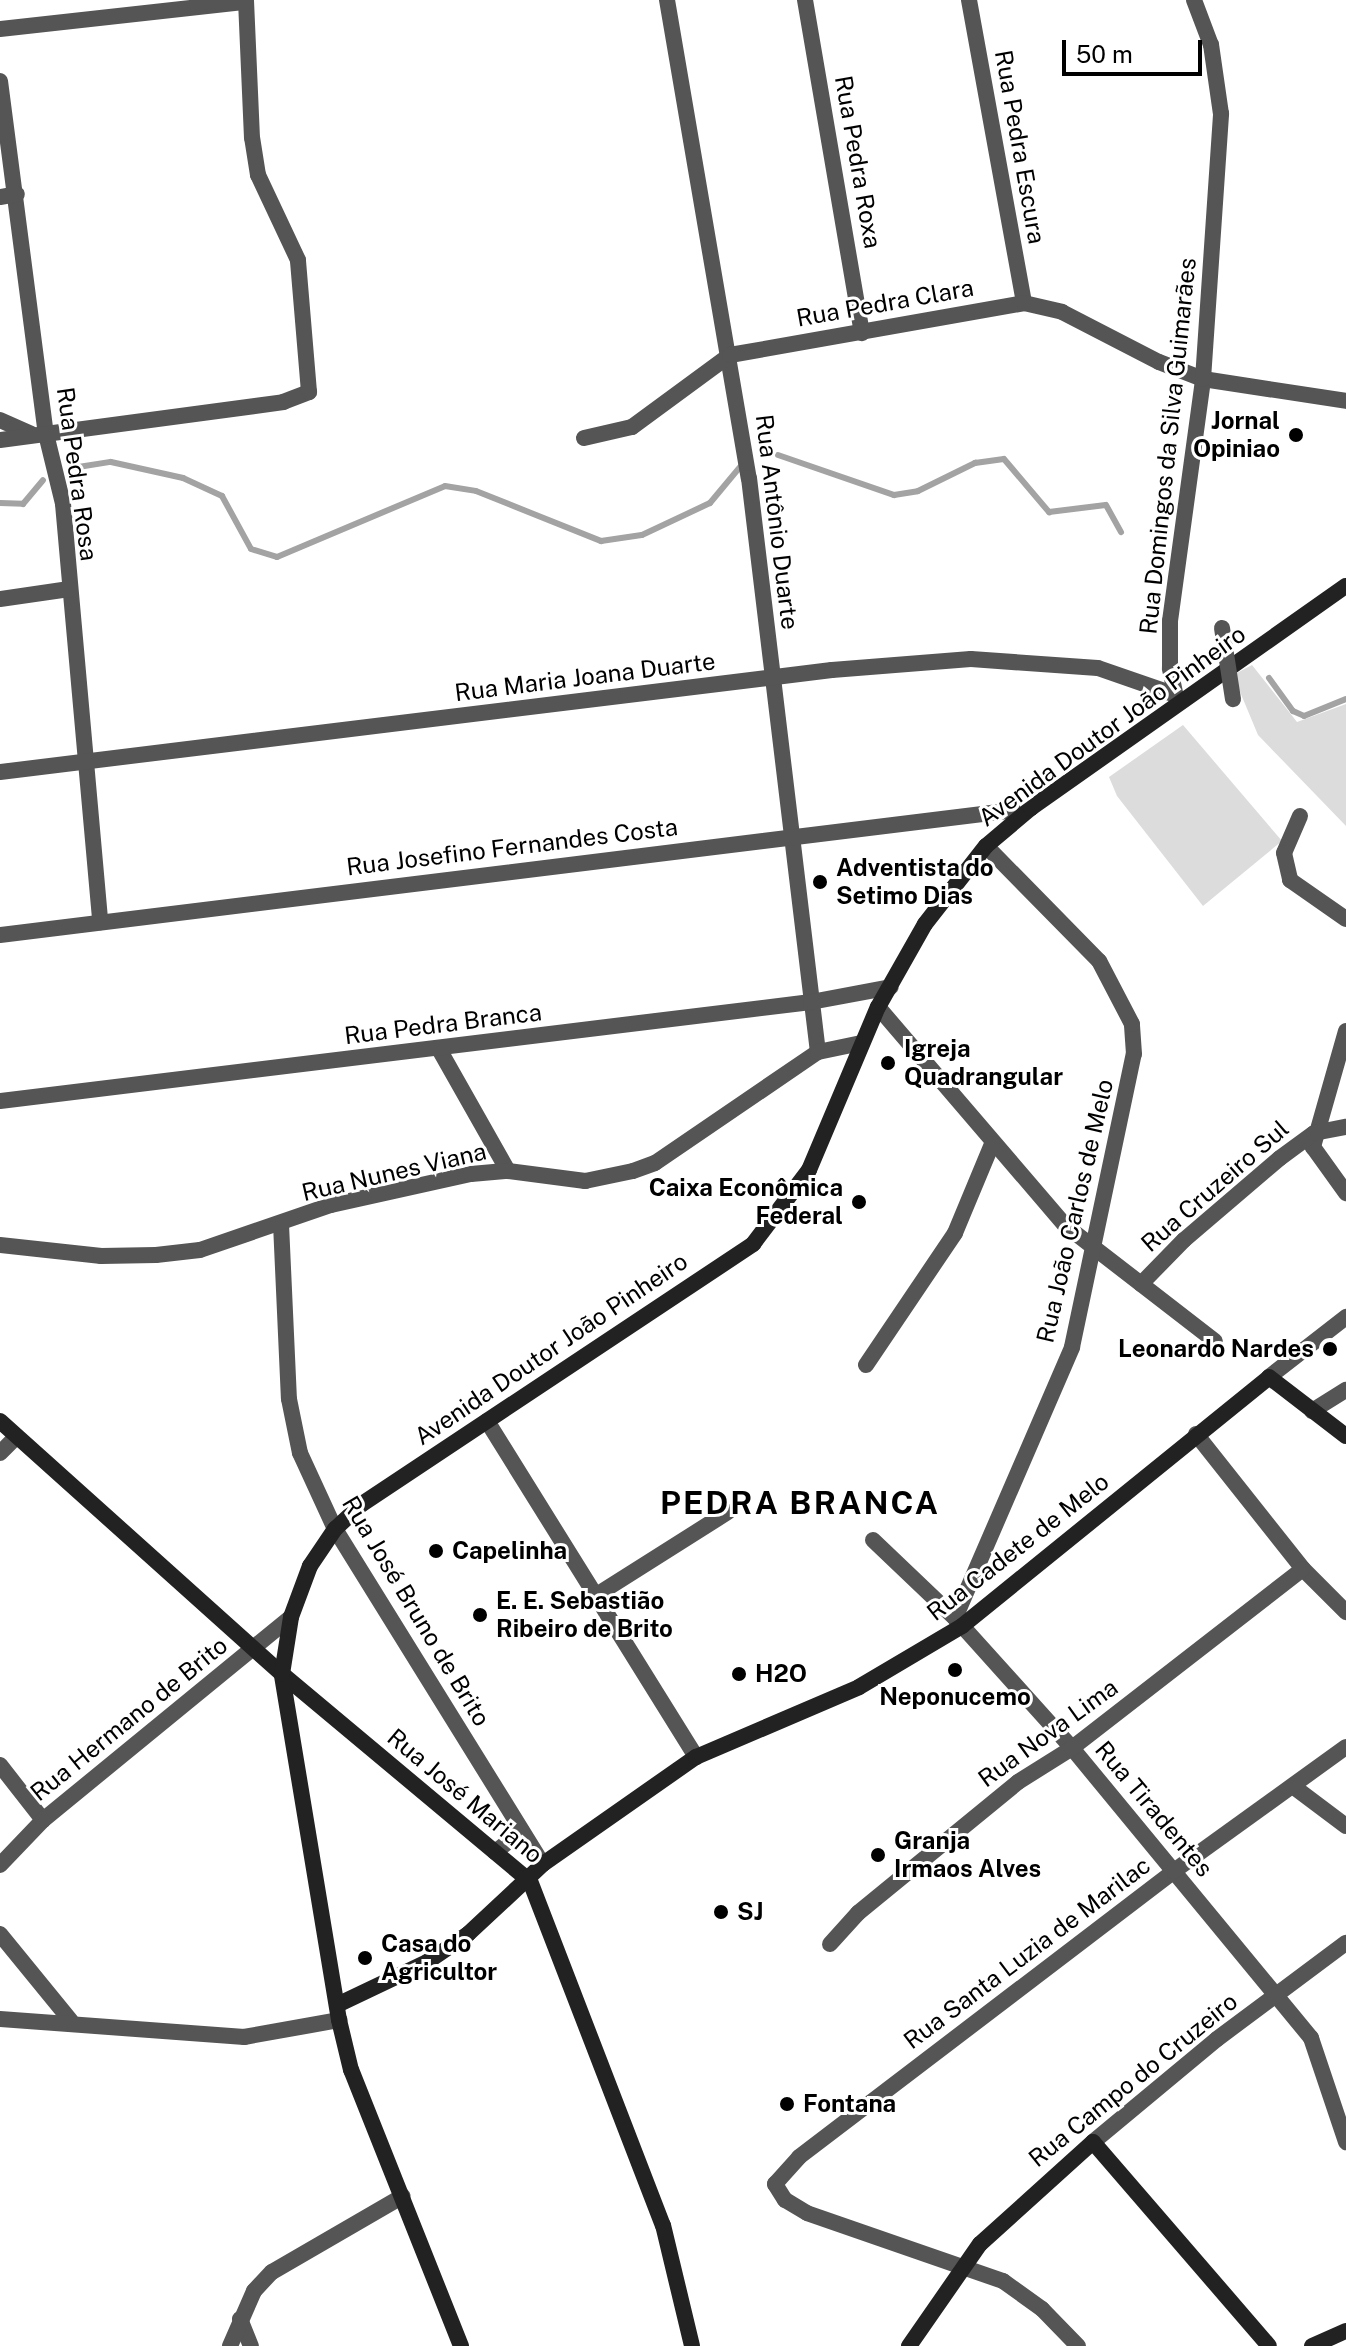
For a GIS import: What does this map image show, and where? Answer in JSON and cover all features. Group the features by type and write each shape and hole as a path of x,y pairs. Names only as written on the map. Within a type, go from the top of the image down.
{"street":[{"name":"Rua Antônio Duarte","path":"667,0 730,355 818,1052"},
{"name":"Rua Pedra Roxa","path":"805,0 862,333"},
{"name":"Rua Pedra Escura","path":"969,0 1024,303"},
{"name":"Rua Domingos da Silva Guimarães","path":"1176,701 1170,621 1203,379 1221,114 1211,45 1194,0"},
{"path":"0,29 120,7 246,1 258,175 298,260 310,363 309,392 283,402 0,440"},
{"name":"Rua Pedra Rosa","path":"0,81 17,194 40,435 63,504 100,922"},
{"path":"0,197 17,194"},
{"name":"Rua Pedra Clara","path":"584,438 632,427 730,355 1024,303 1062,312 1159,362 1203,379 1346,401"},
{"path":"0,420 40,435"},
{"name":"Avenida Doutor João Pinheiro","path":"461,2346 351,2070 338,2013 282,1674 291,1617 310,1566 335,1529 362,1504 753,1244 809,1170 861,1043 925,924 986,846 1031,808 1176,701 1346,586"},
{"path":"0,599 69,589"},
{"path":"1222,628 1233,699"},
{"name":"Rua Maria Joana Duarte","path":"0,772 772,678 971,659 1098,668 1176,701"},
{"name":"Rua Josefino Fernandes Costa","path":"0,935 1031,808"},
{"path":"1300,816 1284,853 1295,887 1346,919"},
{"name":"Rua João Carlos de Melo","path":"958,1622 1072,1347 1095,1250 1134,1054 1132,1024 1099,961 986,846"},
{"name":"Rua Pedra Branca","path":"0,1101 811,1002 891,987"},
{"path":"878,1007 992,1144 1066,1226 1215,1341"},
{"name":"Rua Cruzeiro Sul","path":"1141,1284 1184,1240 1314,1133 1346,1031"},
{"name":"Rua Nunes Viana","path":"0,1245 101,1256 156,1255 200,1250 331,1205 508,1171 585,1181 655,1163 818,1052 861,1043"},
{"path":"439,1049 508,1171"},
{"path":"1346,1127 1314,1133 1317,1160 1346,1193"},
{"path":"866,1365 955,1233 992,1144"},
{"name":"Rua José Bruno de Brito","path":"281,1224 293,1429 335,1529 543,1864"},
{"path":"1346,1317 1269,1377 1346,1436"},
{"name":"Rua Cadete de Melo","path":"338,2013 427,1962 530,1881 543,1864 696,1757 859,1687 958,1622 1269,1377"},
{"path":"1312,1411 1346,1390"},
{"name":"Rua José Mariano","path":"0,1421 256,1646 282,1674 530,1881 663,2225 692,2346"},
{"path":"487,1421 696,1757"},
{"path":"1196,1434 1303,1569 1346,1612"},
{"path":"0,1453 16,1437"},
{"path":"595,1596 728,1512"},
{"name":"Rua Tiradentes","path":"873,1540 958,1622 1072,1748 1275,1995 1318,2052 1346,2142"},
{"name":"Rua Nova Lima","path":"830,1944 858,1913 1018,1782 1072,1748 1303,1569"},
{"name":"Rua Hermano de Brito","path":"0,1865 43,1820 291,1617"},
{"name":"Rua Santa Luzia de Marilac","path":"961,2266 807,2213 776,2190 780,2175 1174,1871 1346,1747"},
{"path":"0,1765 43,1820"},
{"path":"1294,1787 1346,1826"},
{"path":"495,1852 522,1831"},
{"path":"0,1934 71,2021"},
{"name":"Rua Campo do Cruzeiro","path":"909,2346 961,2266 1093,2142 1275,1995 1346,1943"},
{"path":"0,2019 71,2021 244,2037 338,2013"},
{"path":"1093,2142 1269,2346"},
{"path":"230,2346 254,2291 291,2257 403,2196"},
{"path":"961,2266 1026,2295 1078,2346"},
{"path":"240,2319 251,2346"},
{"path":"1312,2346 1346,2331"}],"shaded area":[{"path":"1252,665 1297,722 1346,704 1346,826 1258,735 1233,675"},
{"path":"1183,725 1282,841 1203,906 1117,796 1109,777"}],"waterway":[{"path":"778,455 894,495 918,491 975,463 1004,459 1049,512 1106,505 1121,532"},
{"path":"72,468 111,462 183,478 222,496 251,549 277,557 445,486 476,491 601,541 642,535 710,503 740,467"},
{"path":"0,503 23,504 43,480"},
{"path":"1269,678 1293,711 1304,716 1346,699"}],"place":[{"name":"Jornal Opiniao","path":"1296,435"},
{"name":"Adventista do Setimo Dias","path":"820,882"},
{"name":"Igreja Quadrangular","path":"888,1063"},
{"name":"Caixa Econômica Federal","path":"859,1202"},
{"name":"Leonardo Nardes","path":"1330,1349"},
{"name":"Capelinha","path":"436,1551"},
{"name":"E. E. Sebastião Ribeiro de Brito","path":"480,1615"},
{"name":"Neponucemo","path":"955,1670"},
{"name":"H2O","path":"739,1674"},
{"name":"Granja Irmaos Alves","path":"878,1855"},
{"name":"SJ","path":"721,1912"},
{"name":"Casa do Agricultor","path":"365,1958"},
{"name":"Fontana","path":"787,2104"}],"district":[{"name":"PEDRA BRANCA","path":"800,1503"}]}
